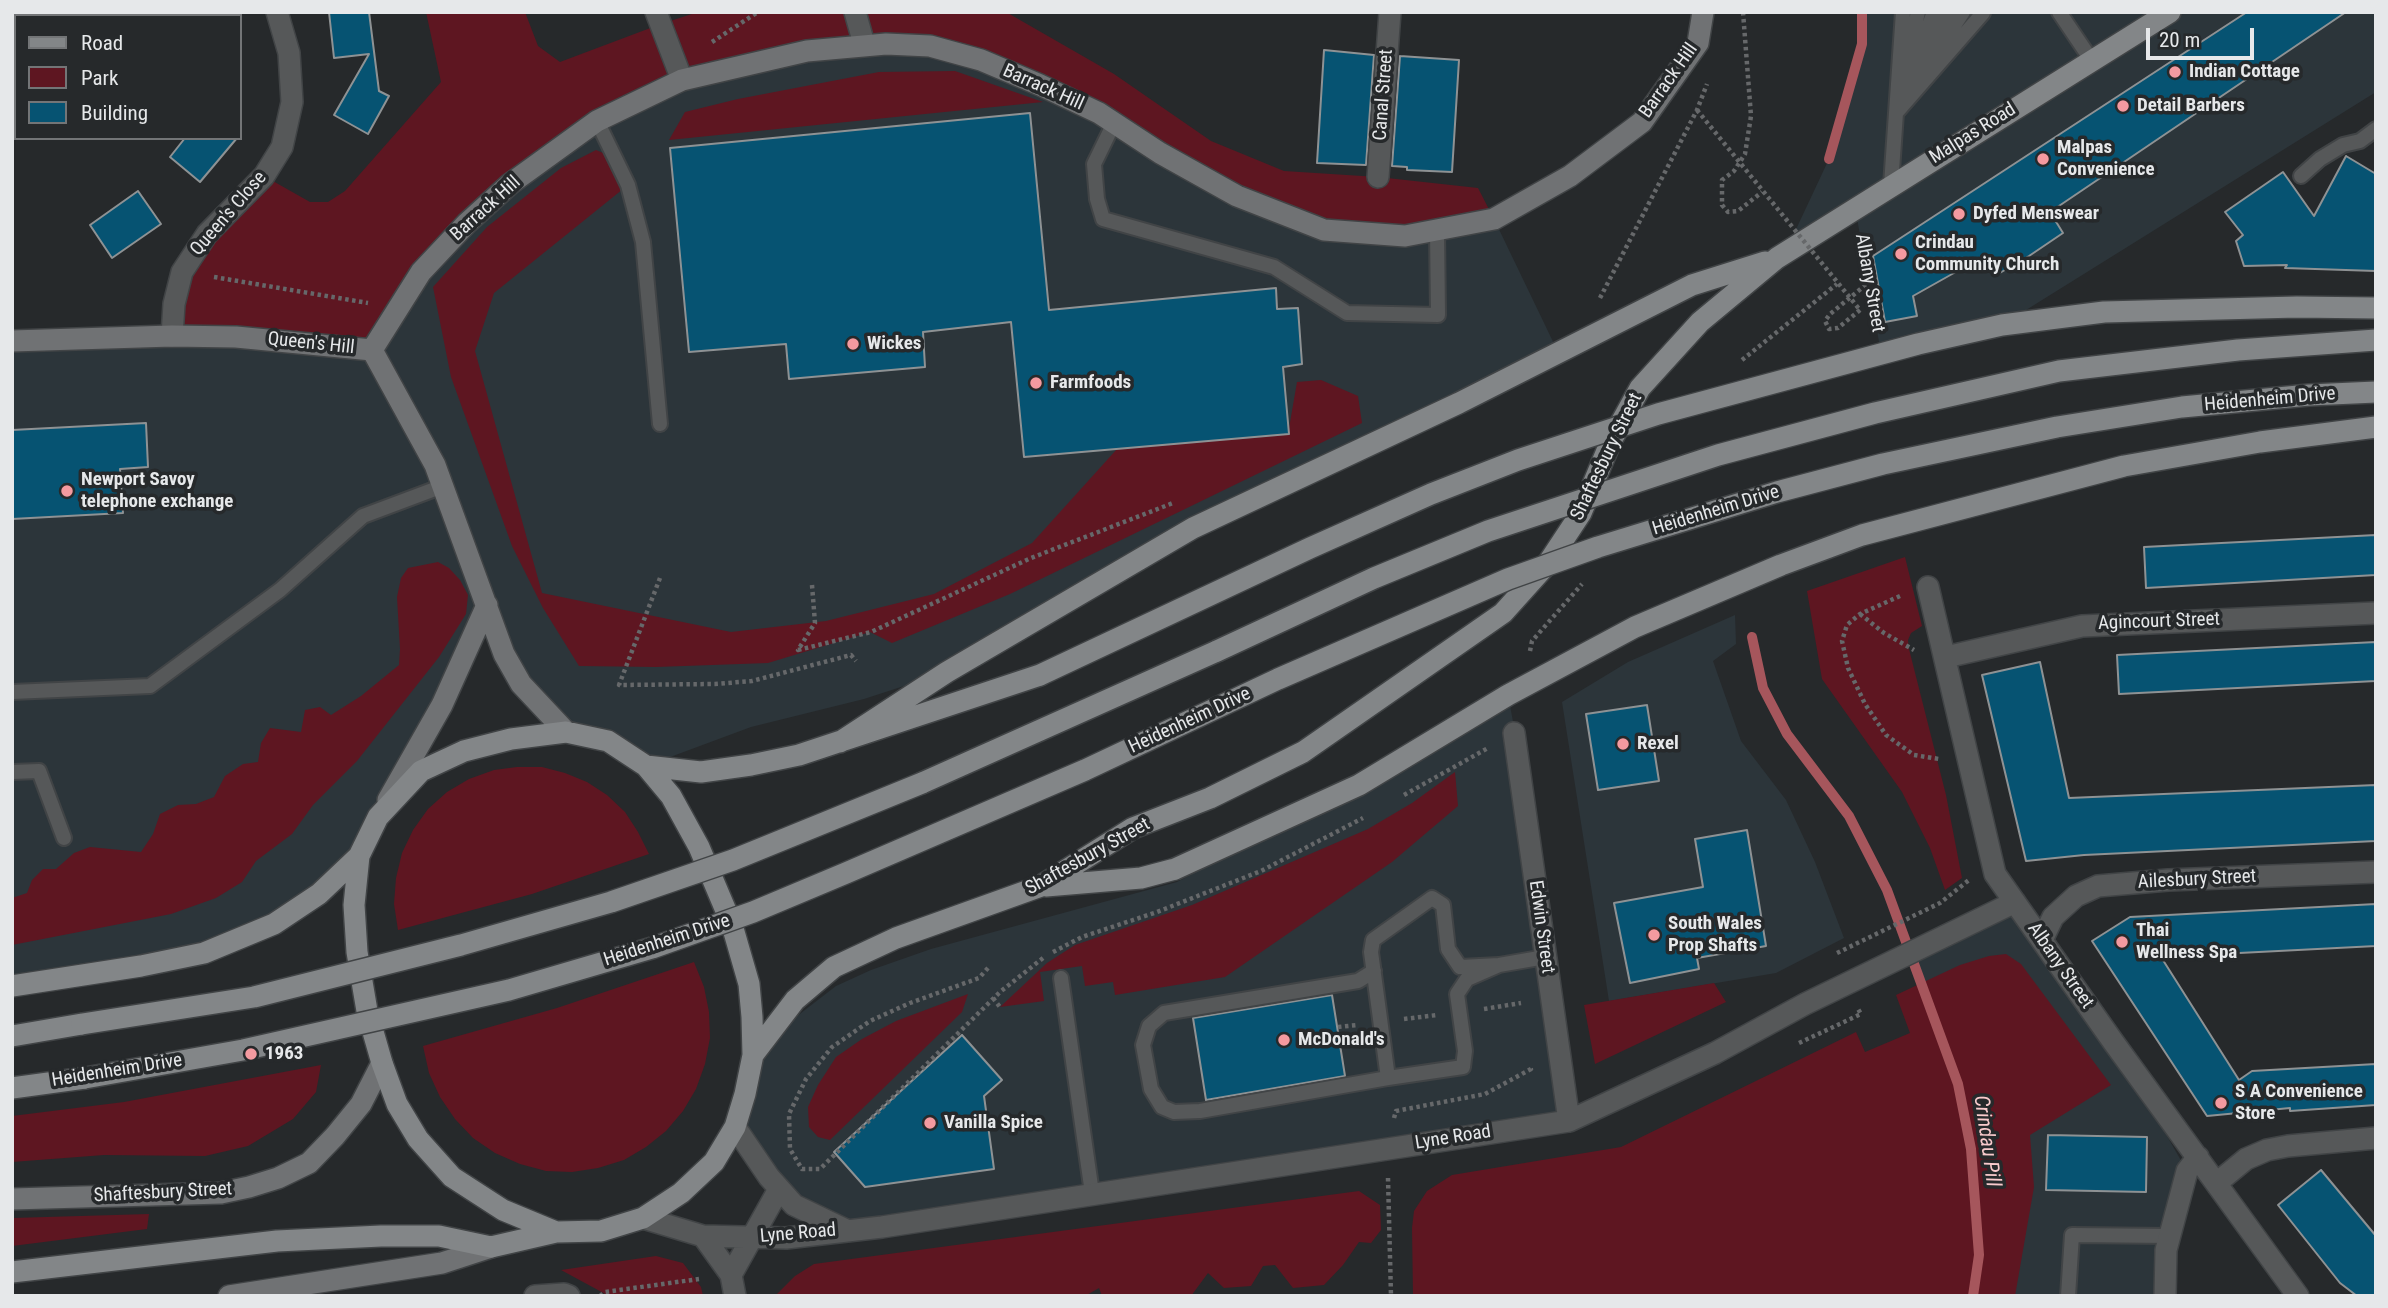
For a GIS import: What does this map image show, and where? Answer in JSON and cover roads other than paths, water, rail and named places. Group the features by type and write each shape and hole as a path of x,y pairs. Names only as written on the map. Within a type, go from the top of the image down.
{"main road":[{"name":"Barrack Hill","path":"372,350 421,272 467,223 510,184 597,121 682,79 807,51 864,44 930,47 981,61 1099,113 1160,153 1237,196 1324,230 1405,236 1494,219 1570,176 1642,122 1698,43 1703,12"},
{"name":"Malpas Road","path":"1777,258 2169,12"},
{"path":"840,742 947,672 1192,528 1459,402 1692,285 1777,258"},
{"name":"Shaftesbury Street","path":"753,1055 795,1000 834,967 895,938 1041,886 1133,828 1210,798 1303,752 1503,613 1548,563 1581,513 1611,441 1640,388 1700,322 1777,258"},
{"path":"646,766 701,772 799,755 840,742 1040,675 1310,548 1431,494 1518,460 1658,414 1918,344 2002,325 2104,312 2297,307 2376,308"},
{"name":"Queen's Hill","path":"12,341 172,335 236,337 372,350 435,465 504,654 521,684 566,732"},
{"path":"12,1035 254,997 448,949 611,902 733,860 922,783 1374,578 1488,531 1718,455 1875,413 2059,371 2238,351 2376,340"},
{"name":"Heidenheim Drive","path":"12,1088 243,1050 509,990 652,948 753,912 846,873 1508,579 1598,547 1777,492 1883,464 2057,427 2182,407 2309,395 2376,392"},
{"path":"1041,886 1141,878 1175,869 1359,785 1507,695 1636,627 1781,565 1850,539 2124,466 2260,442 2376,427"},
{"path":"487,605 442,705 378,817 359,856 354,905 357,952 367,1011 382,1063 397,1104 418,1139 452,1177 503,1210 556,1231"},
{"path":"229,1296 442,1263 491,1247 556,1231 601,1231 643,1218 681,1193 714,1162 735,1126 745,1094 753,1055 749,984 732,925 699,847 671,796 646,766 608,741 566,732 512,739 464,751 421,771 378,817"},
{"path":"12,986 141,966 204,953 274,924 319,894 359,856"},
{"name":"Shaftesbury Street","path":"12,1199 221,1192 278,1178 309,1163 335,1136 361,1104 382,1063"},
{"path":"12,1272 277,1241 439,1236 491,1247"}],"street":[{"name":"Queen's Close","path":"172,335 174,304 182,272 207,234 264,176 282,147 292,102 289,53 277,12"},
{"path":"656,12 682,79"},
{"path":"855,12 864,44"},
{"name":"Canal Street","path":"1378,177 1390,12"},
{"name":"Albany Street","path":"1928,587 1995,874 2298,1296"},
{"name":"Agincourt Street","path":"1946,657 2082,626 2376,613"},
{"name":"Edwin Street","path":"1514,733 1569,1121"},
{"name":"Ailesbury Street","path":"2042,940 2053,917 2076,896 2098,886 2168,880 2376,872"},
{"name":"Lyne Road","path":"643,1218 703,1236 786,1238 882,1227 1569,1121 1715,1053 1854,979 2015,902"},
{"name":"Lyne Road","path":"735,1126 779,1189 794,1205 846,1230"},
{"path":"2218,1182 2246,1159 2267,1150 2376,1138"},
{"path":"2165,1296 2166,1250 2187,1171 2198,1157"},
{"path":"750,1239 779,1189"},
{"path":"703,1236 733,1285"},
{"name":"Lyne Road","path":"733,1285 750,1239"},
{"path":"535,1296 569,1296"}],"lane":[{"path":"1891,185 1903,12"},
{"path":"1896,113 1910,12"},
{"path":"1896,113 1918,12"},
{"path":"1896,113 1924,12"},
{"path":"1896,113 1934,12"},
{"path":"1896,113 1948,12"},
{"path":"1896,113 1963,12"},
{"path":"2059,12 2092,61"},
{"path":"1896,113 1983,13"},
{"path":"597,121 628,185 643,242 660,424"},
{"path":"1114,123 1094,164 1097,199 1103,219 1274,267 1348,313 1438,315 1437,230"},
{"path":"2301,176 2320,159 2343,145 2360,141 2376,128"},
{"path":"12,692 150,686 280,590 363,516 443,486"},
{"path":"12,772 39,771 64,838"},
{"path":"1388,1078 1371,952 1373,940 1432,898 1443,905 1448,949 1460,967 1499,965 1545,957"},
{"path":"1374,971 1358,981 1164,1013 1149,1026 1143,1045 1151,1089 1162,1107 1174,1112 1200,1111 1463,1067 1465,1051 1457,993 1467,979 1499,965"},
{"path":"1061,978 1092,1193"},
{"path":"2068,1296 2072,1235 2171,1236"}],"waterway":[{"path":"1829,159 1862,44 1862,12"},
{"name":"Crindau Pill","path":"1752,637 1763,688 1787,734 1849,816 1887,890 1958,1084 1971,1149 1979,1255 1973,1296"}],"place":[{"name":"Indian Cottage","path":"2175,72"},
{"name":"Detail Barbers","path":"2123,106"},
{"name":"Malpas Convenience","path":"2043,159"},
{"name":"Dyfed Menswear","path":"1959,214"},
{"name":"Crindau Community Church","path":"1901,254"},
{"name":"Wickes","path":"853,344"},
{"name":"Farmfoods","path":"1036,383"},
{"name":"Newport Savoy telephone exchange","path":"67,491"},
{"name":"Rexel","path":"1623,744"},
{"name":"South Wales Prop Shafts","path":"1654,935"},
{"name":"Thai Wellness Spa","path":"2122,942"},
{"name":"McDonald's","path":"1284,1040"},
{"name":"1963","path":"251,1054"},
{"name":"S A Convenience Store","path":"2221,1103"},
{"name":"Vanilla Spice","path":"930,1123"}]}
